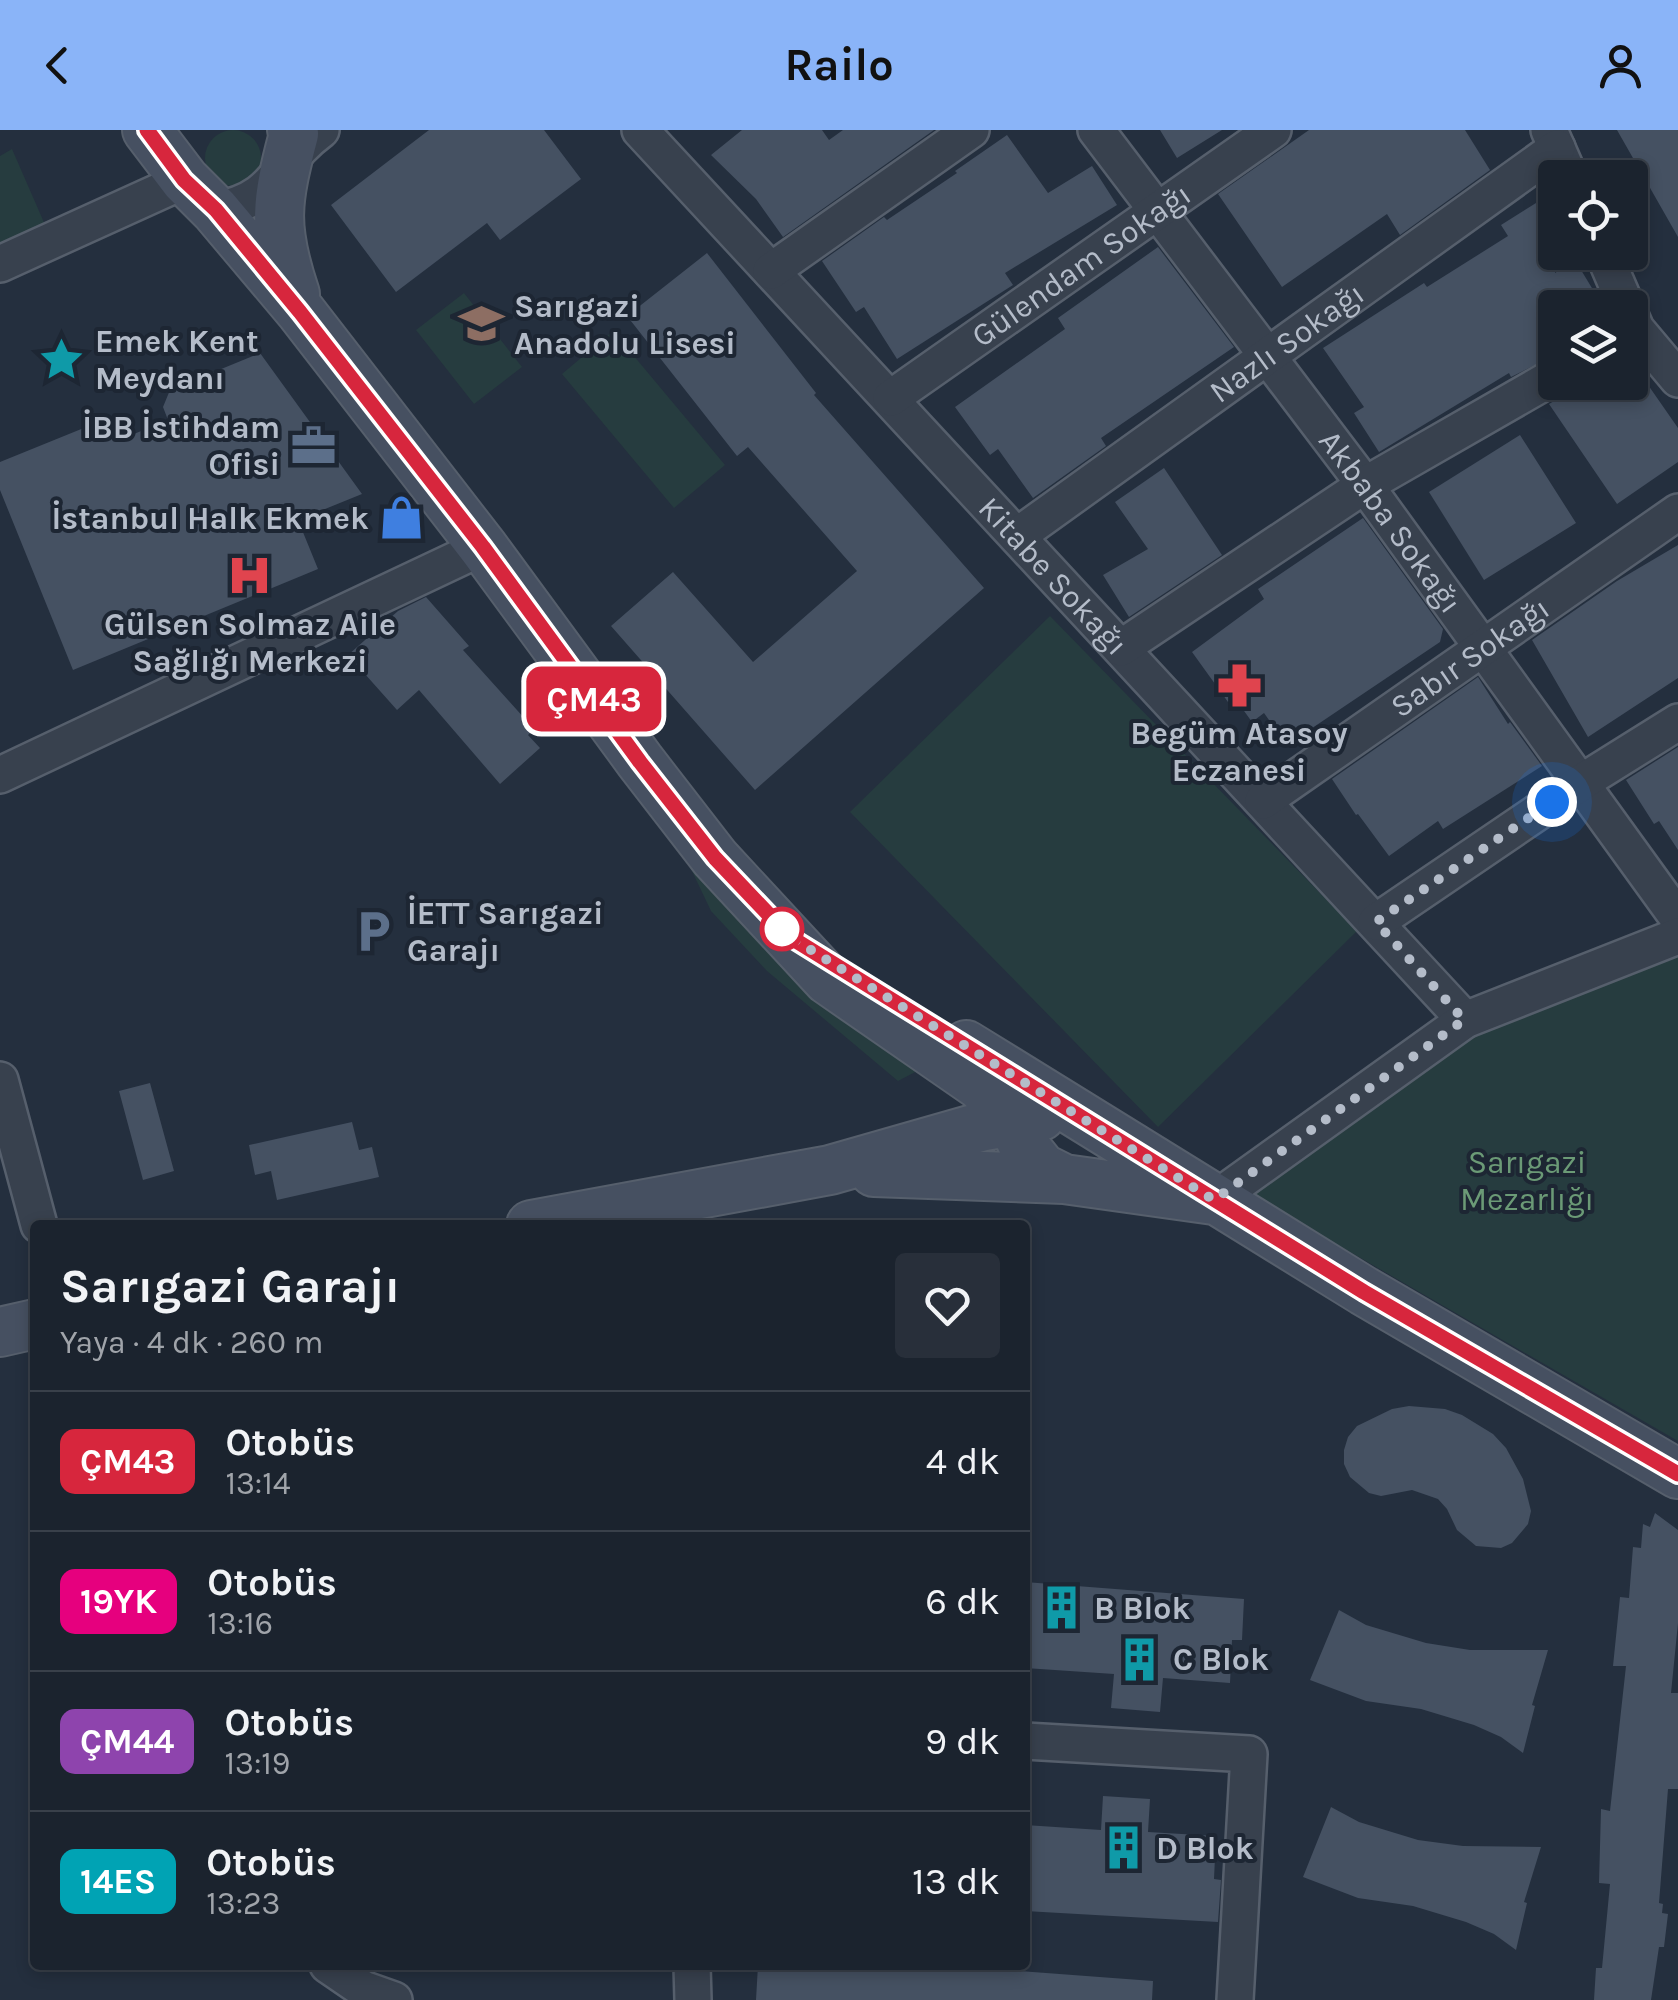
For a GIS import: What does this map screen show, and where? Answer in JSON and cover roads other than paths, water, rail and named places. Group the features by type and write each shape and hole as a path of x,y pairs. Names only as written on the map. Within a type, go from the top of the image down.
{"main road":[{"path":"289,147 277,204 281,255 300,312"},
{"path":"180,161 483,547 715,858 828,980 981,1086 1102,1136 1101,1158 1095,1168 1059,1173 830,1170"},
{"path":"790,937 1058,1117 1214,1200 1678,1474"},
{"path":"588,1220 668,1213 830,1170 1058,1117"},
{"path":"1058,1117 1022,1143 1059,1173 1214,1200"},
{"path":"0,1332 30,1325"}],"street":[{"path":"0,264 180,161 243,206 262,194 289,147 321,130"},
{"name":"Kitabe Sokağı","path":"640,130 1464,1020"},
{"path":"771,271 971,130"},
{"name":"Akbaba Sokağı","path":"1096,130 1366,485 1678,918"},
{"name":"Gülendam Sokağı","path":"891,398 1273,130"},
{"name":"Nazlı Sokağı","path":"1017,536 1559,152"},
{"path":"1648,342 1678,379"},
{"path":"1121,648 1366,485 1538,386"},
{"name":"Sabır Sokağı","path":"1263,800 1678,512"},
{"path":"0,774 483,547"},
{"path":"1376,922 1678,722"},
{"path":"1214,1200 1464,1020 1678,936"},
{"path":"0,1080 39,1220"},
{"path":"1030,1740 1250,1754 1235,2000"},
{"path":"335,1970 363,1989 394,2000"},
{"path":"692,1970 693,2000"}],"place":[{"name":"Sarıgazi Anadolu Lisesi","path":"481,324"},
{"name":"Emek Kent Meydanı","path":"62,359"},
{"name":"İBB İstihdam Ofisi","path":"313,445"},
{"name":"İstanbul Halk Ekmek","path":"402,518"},
{"name":"Gülsen Solmaz Aile Sağlığı Merkezi","path":"250,576"},
{"name":"Begüm Atasoy Eczanesi","path":"1239,685"},
{"name":"İETT Sarıgazi Garajı","path":"374,931"},
{"name":"B Blok","path":"1061,1608"},
{"name":"C Blok","path":"1140,1659"},
{"name":"D Blok","path":"1123,1848"}],"park label":[{"name":"Sarıgazi Mezarlığı","path":"1527,1180"}]}
